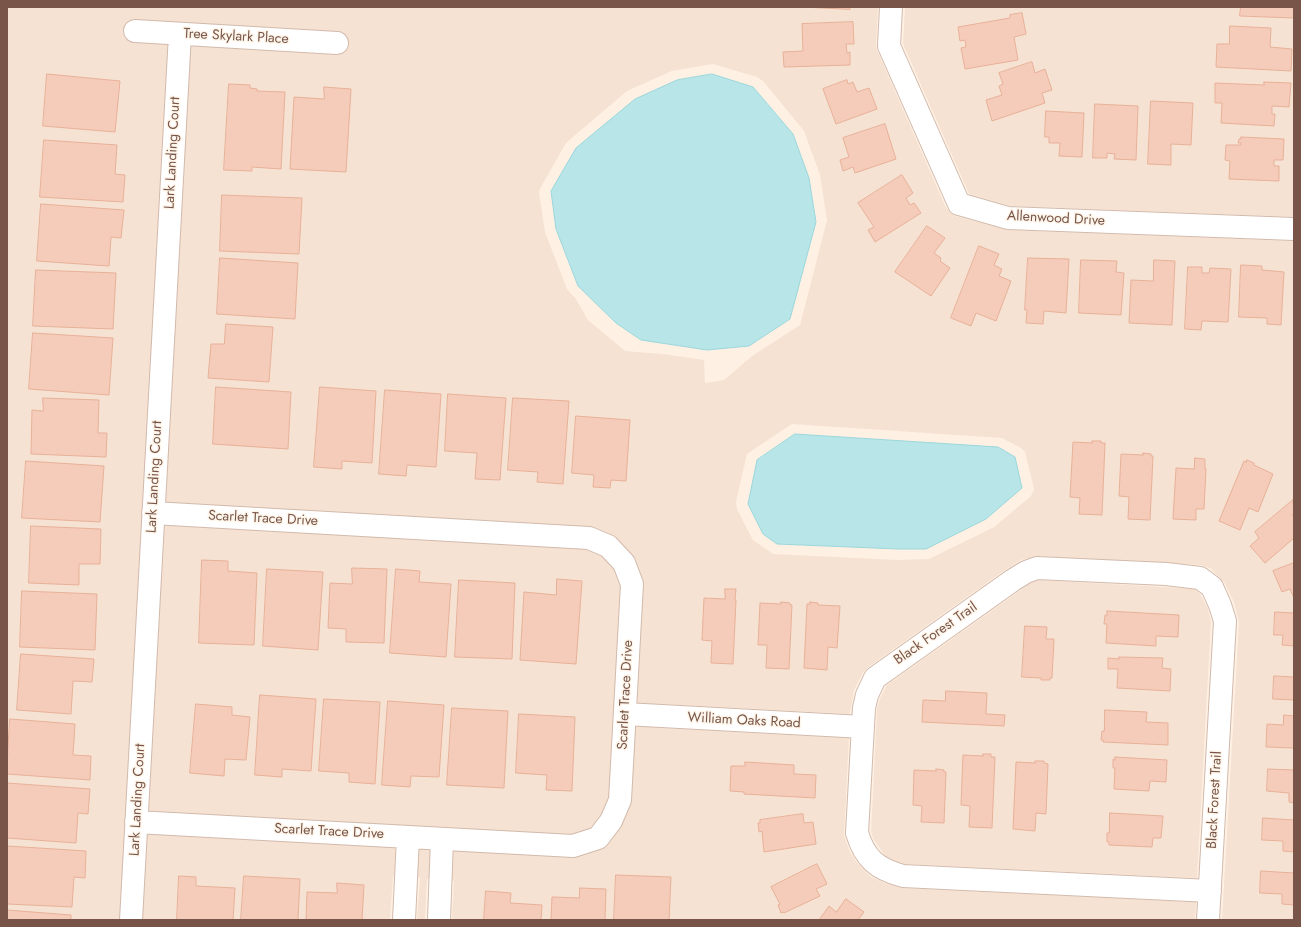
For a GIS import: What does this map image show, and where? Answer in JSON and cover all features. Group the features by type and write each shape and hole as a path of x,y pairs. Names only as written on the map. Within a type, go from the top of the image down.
{"street":[{"name":"Allenwood Drive","path":"891,7 889,46 959,204 1008,218 1294,229"},
{"name":"Tree Skylark Place","path":"135,31 337,43"},
{"name":"Lark Landing Court","path":"131,920 180,34"},
{"name":"Scarlet Trace Drive","path":"136,822 572,846 598,838 611,821 620,800 625,714 632,584 624,563 608,546 589,538 153,513"},
{"name":"Black Forest Trail","path":"1208,920 1210,891 1225,621 1212,587 1200,578 1166,574 1037,568 1026,572 875,678 867,695 864,708 857,833 861,845 877,866 888,872 903,876 1210,891"},
{"name":"William Oaks Road","path":"625,714 863,727"},
{"path":"404,920 408,837"},
{"path":"439,920 442,839"}],"shaded area":[{"path":"7,7 878,7 877,50 946,208 955,216 1008,230 1294,241 1294,920 1222,920 1239,622 1234,602 1224,582 1210,568 1201,565 1038,556 1021,560 1005,570 867,668 854,690 850,714 662,704 661,728 849,738 844,836 850,852 858,864 870,876 884,883 902,888 1196,902 1195,920 452,920 454,881 427,879 425,920 417,920 420,877 393,876 390,920 7,920","holes":["713,64 757,77 763,81 804,131 820,175 827,220 800,325 752,356 724,380 705,383 704,360 663,354 625,351 588,320 576,299 567,289 545,232 539,192 566,143 627,91 672,71","792,424 1002,438 1021,448 1025,452 1034,489 1031,496 994,527 929,559 898,560 773,554 753,540 737,509 736,502 747,454"]},
{"path":"905,7 1294,7 1294,217 1011,206 969,194 903,44"},
{"path":"1039,580 1195,589 1200,594 1208,609 1211,622 1197,878 905,864 886,857 874,840 871,832 877,709 880,698 887,685 1032,582"}],"water":[{"path":"712,74 753,87 793,134 809,178 816,222 790,319 749,346 707,350 641,340 616,323 578,286 556,229 551,191 576,148 635,99 677,80"},
{"path":"795,434 998,447 1015,457 1022,488 986,519 926,549 777,544 763,534 748,504 757,460"}],"building":[{"path":"803,7 850,7 850,9"},
{"path":"1241,7 1294,7 1294,18 1240,16"},
{"path":"1022,13 1026,34 1014,37 1018,60 965,69 961,48 966,47 965,40 960,41 958,27 1010,18 1010,15"},
{"path":"853,22 854,44 846,44 847,53 850,52 850,65 784,67 783,52 803,51 802,24"},
{"path":"1230,26 1271,28 1270,47 1292,49 1291,71 1216,67 1217,44 1229,44"},
{"path":"1032,62 1035,73 1045,69 1052,90 1042,93 1045,103 992,121 986,100 1002,95 999,86 1003,84 999,73"},
{"path":"47,74 120,81 115,132 43,126"},
{"path":"847,80 848,84 853,82 857,92 869,88 877,109 836,124 823,89"},
{"path":"1264,82 1291,83 1289,107 1272,106 1272,114 1275,114 1274,126 1221,123 1222,103 1215,103 1215,83 1264,85"},
{"path":"229,84 250,85 250,88 257,89 257,91 285,92 281,169 252,167 252,171 224,170"},
{"path":"324,87 351,89 346,172 290,169 294,97 324,99"},
{"path":"1151,101 1193,103 1191,145 1171,144 1171,165 1148,164"},
{"path":"1095,104 1138,106 1136,160 1114,159 1115,154 1107,153 1107,158 1093,158"},
{"path":"1046,111 1084,113 1082,157 1059,156 1060,143 1049,143 1049,137 1045,137"},
{"path":"885,124 896,159 855,173 853,167 843,171 840,160 849,157 843,138"},
{"path":"1241,137 1284,139 1283,160 1274,160 1274,166 1279,166 1279,181 1229,179 1230,161 1225,160 1226,145 1241,145 1241,143 1238,143"},
{"path":"44,140 117,145 115,174 125,175 123,202 40,197"},
{"path":"902,175 913,193 906,198 910,205 914,203 921,213 875,242 868,230 874,227 858,203"},
{"path":"222,195 302,198 299,254 220,251"},
{"path":"41,204 124,210 121,238 111,237 109,266 37,261"},
{"path":"927,226 945,238 934,253 941,258 940,261 950,268 931,296 895,272"},
{"path":"979,246 999,254 994,265 1002,269 999,276 1011,281 996,321 976,313 971,326 951,318"},
{"path":"220,258 298,263 295,319 217,314"},
{"path":"1028,258 1069,259 1066,313 1044,311 1043,324 1026,323 1027,310 1025,310"},
{"path":"1081,260 1117,261 1116,272 1124,273 1121,315 1079,313"},
{"path":"1154,260 1175,261 1172,325 1129,323 1131,280 1153,281"},
{"path":"1241,265 1262,266 1262,270 1284,272 1281,325 1267,324 1267,318 1239,317"},
{"path":"1188,267 1202,267 1202,273 1209,273 1210,268 1231,269 1228,322 1202,321 1201,330 1185,329"},
{"path":"36,270 116,273 113,329 33,326"},
{"path":"226,324 273,327 269,382 208,378 211,344 224,344"},
{"path":"33,333 113,338 109,395 29,389"},
{"path":"216,387 291,392 288,449 213,444"},
{"path":"320,387 376,391 372,463 342,461 342,469 314,467"},
{"path":"385,390 441,394 436,467 407,465 406,476 379,474"},
{"path":"448,394 506,398 500,480 475,479 477,453 445,451"},
{"path":"43,398 99,400 98,433 107,433 106,457 31,454 32,410 43,411"},
{"path":"513,398 569,401 563,484 537,482 538,472 508,470"},
{"path":"576,416 630,420 626,481 611,480 610,488 593,487 594,475 572,473"},
{"path":"1092,441 1101,441 1101,443 1105,443 1102,515 1079,514 1080,498 1070,497 1073,442 1092,443"},
{"path":"1143,453 1151,454 1151,456 1153,456 1150,520 1128,519 1129,497 1119,496 1121,454 1143,455"},
{"path":"1195,458 1205,459 1204,509 1196,509 1196,520 1173,519 1176,468 1194,469"},
{"path":"1247,460 1273,474 1258,512 1249,508 1240,530 1219,521 1244,461 1246,462"},
{"path":"26,461 104,466 100,522 22,518"},
{"path":"1293,500 1294,514 1292,515 1294,517 1294,538 1265,563 1250,546 1259,538 1255,532"},
{"path":"31,526 101,529 100,564 79,564 79,585 29,583"},
{"path":"202,560 228,561 228,571 257,573 254,645 199,643"},
{"path":"1294,563 1294,598 1290,589 1282,592 1273,571"},
{"path":"352,568 387,569 384,643 346,642 346,629 328,628 330,583 352,584"},
{"path":"267,569 323,572 318,650 263,646"},
{"path":"396,569 420,571 419,582 451,584 446,657 390,653"},
{"path":"557,579 582,581 576,664 520,660 524,592 556,595"},
{"path":"459,580 515,583 512,659 455,657"},
{"path":"725,589 736,589 733,664 711,663 712,641 702,640 704,598 725,599"},
{"path":"22,591 97,594 95,650 20,647"},
{"path":"781,602 790,603 790,605 792,605 789,669 766,668 767,645 758,645 760,603 781,604"},
{"path":"810,602 818,603 818,605 840,606 837,648 828,647 827,670 804,668 807,604 810,604"},
{"path":"1107,611 1179,615 1178,637 1156,636 1156,646 1106,643 1107,624 1104,624"},
{"path":"1275,612 1294,613 1294,646 1282,645 1283,635 1274,635"},
{"path":"1025,626 1047,627 1046,639 1054,639 1052,678 1050,678 1050,680 1022,677"},
{"path":"21,654 94,659 92,682 73,681 71,714 17,710"},
{"path":"1119,657 1163,658 1162,668 1171,669 1170,691 1117,688 1118,669 1108,669 1108,658 1119,659"},
{"path":"1274,676 1294,677 1294,700 1273,699"},
{"path":"946,691 987,693 986,714 1005,715 1004,726 922,722 923,700 945,701"},
{"path":"260,695 316,699 311,771 282,769 282,777 255,775"},
{"path":"324,699 380,702 375,784 349,782 349,773 319,771"},
{"path":"388,701 444,705 439,777 411,776 410,787 382,785"},
{"path":"196,704 232,707 232,715 250,717 246,760 225,759 224,776 190,773"},
{"path":"452,708 508,711 504,788 447,785"},
{"path":"1105,710 1147,712 1146,722 1168,723 1168,745 1103,742 1103,740 1101,740 1102,731 1104,731"},
{"path":"519,714 575,717 572,791 546,790 547,775 516,773"},
{"path":"1284,715 1294,716 1294,748 1266,747 1267,724 1283,725"},
{"path":"10,719 75,724 73,755 91,756 90,780 7,774"},
{"path":"983,754 991,754 991,757 995,757 992,828 969,827 970,806 961,805 963,755 983,756"},
{"path":"1115,757 1167,760 1166,782 1150,781 1149,791 1114,789 1115,768 1113,768 1113,759 1115,760"},
{"path":"1035,761 1044,761 1044,763 1048,764 1046,814 1036,813 1035,831 1013,829 1016,762 1035,763"},
{"path":"745,762 794,765 794,774 816,775 815,798 744,794 744,792 730,791 731,766 745,766"},
{"path":"936,769 944,770 944,772 946,772 944,823 921,822 922,806 913,805 914,770 936,771"},
{"path":"1268,769 1294,770 1294,803 1289,802 1289,793 1267,791"},
{"path":"7,783 90,789 88,814 78,813 76,843 7,838"},
{"path":"1110,813 1163,816 1161,838 1153,838 1152,847 1109,845 1109,842 1107,842 1107,833 1109,833"},
{"path":"803,814 804,823 813,822 816,844 764,852 762,831 759,832 758,823 760,823 760,820"},
{"path":"1263,818 1294,820 1294,852 1283,851 1283,841 1262,840"},
{"path":"7,846 86,851 85,878 74,877 72,907 7,904"},
{"path":"817,864 827,884 816,889 820,896 781,913 778,905 780,904 771,887"},
{"path":"1261,871 1294,873 1294,905 1282,904 1282,894 1260,893"},
{"path":"616,875 671,877 669,920 614,920"},
{"path":"179,876 196,877 196,886 235,888 233,920 177,920"},
{"path":"244,876 300,879 298,920 241,920"},
{"path":"337,883 364,885 362,920 306,920 307,892 337,893"},
{"path":"580,888 606,889 605,920 551,920 552,897 579,898"},
{"path":"486,891 511,893 510,903 542,905 541,920 484,920"},
{"path":"846,899 864,912 858,920 819,920 829,906 836,912"},
{"path":"7,910 71,915 71,920 7,920"}]}
